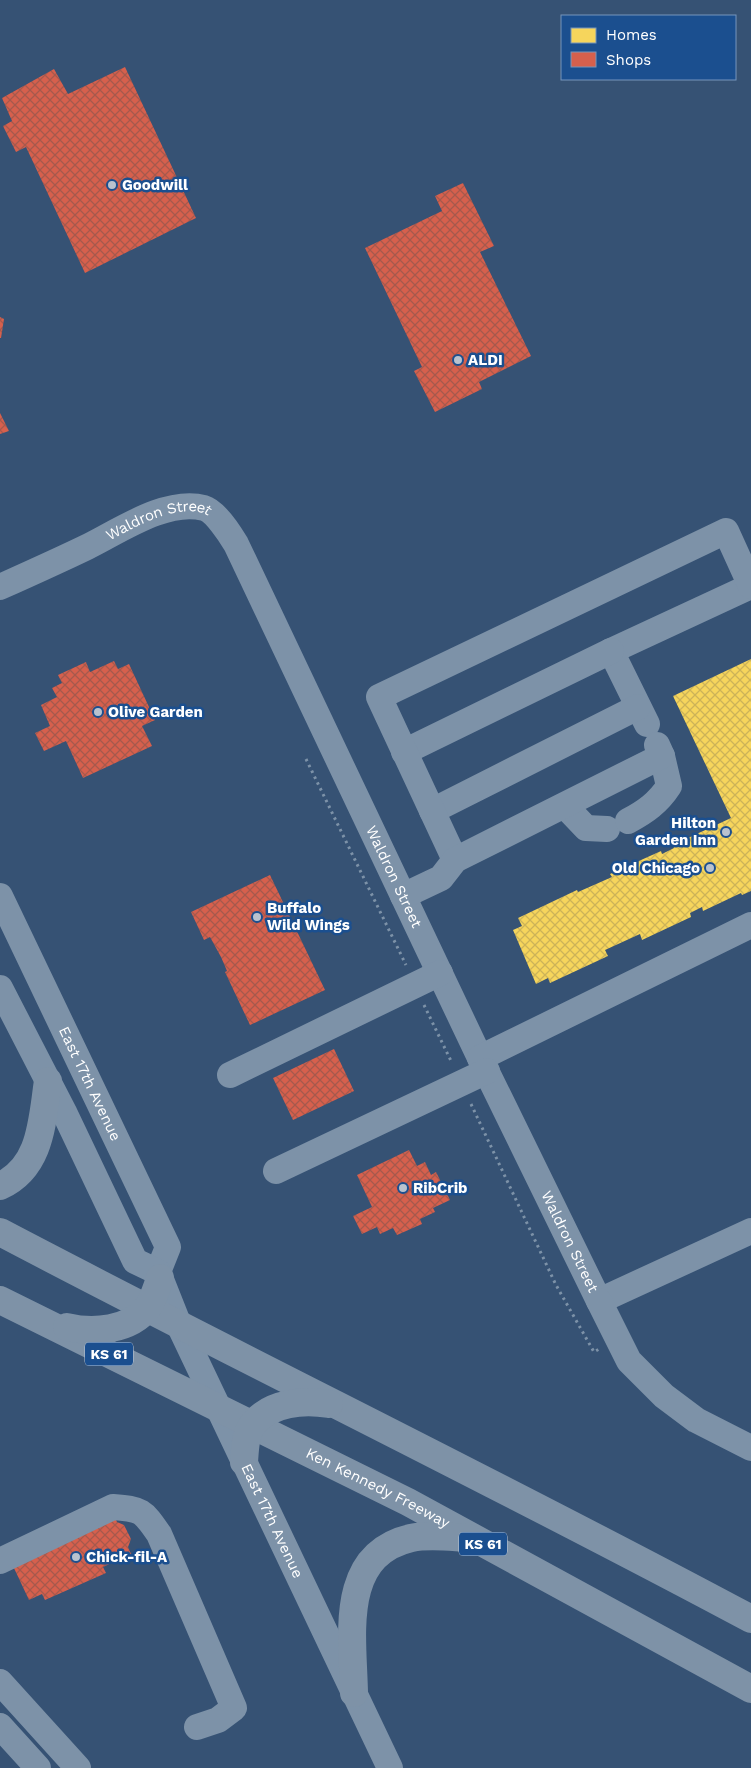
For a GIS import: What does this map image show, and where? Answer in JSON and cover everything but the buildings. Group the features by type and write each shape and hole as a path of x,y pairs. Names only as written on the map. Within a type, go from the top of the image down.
{"highway":[{"path":"0,1186 28,1164 38,1142 48,1080"},
{"path":"0,1232 146,1309 622,1550 751,1619"},
{"path":"48,1324 82,1331 103,1330 126,1323 146,1309 152,1300 159,1275"},
{"name":"Ken Kennedy Freeway","path":"0,1300 408,1502 751,1689"},
{"path":"244,1462 245,1447 253,1425 268,1412 299,1402 317,1402 338,1406"},
{"path":"354,1693 352,1607 357,1587 365,1569 384,1548 413,1538 472,1538"}],"street":[{"name":"Waldron Street","path":"0,587 88,547 139,520 167,510 190,507 205,508 225,525 236,544 483,1064 599,1301 751,1232"},
{"path":"404,752 611,651 751,586 726,532 379,697 404,752 455,860"},
{"path":"565,806 586,828 617,825 646,812 662,798 669,786 651,733 611,651"},
{"path":"403,896 441,878 455,860 565,806 651,733"},
{"path":"432,811 651,733"},
{"name":"East 17th Avenue","path":"0,896 168,1247 159,1275 179,1325 390,1768"},
{"path":"276,1171 751,925"},
{"path":"230,1075 440,973"},
{"path":"0,988 48,1080 135,1261 159,1275"},
{"path":"599,1301 629,1361 664,1396 696,1420 751,1448"},
{"path":"0,1561 113,1506 131,1508 145,1514 159,1534 234,1708 218,1720 197,1727"},
{"path":"0,1682 78,1768"},
{"path":"0,1726 38,1768"}],"place":[{"name":"Goodwill","path":"112,185"},
{"name":"ALDI","path":"458,360"},
{"name":"Olive Garden","path":"98,712"},
{"name":"Hilton Garden Inn","path":"726,832"},
{"name":"Old Chicago","path":"710,868"},
{"name":"Buffalo Wild Wings","path":"257,917"},
{"name":"RibCrib","path":"403,1188"},
{"name":"Chick-fil-A","path":"76,1557"}]}
